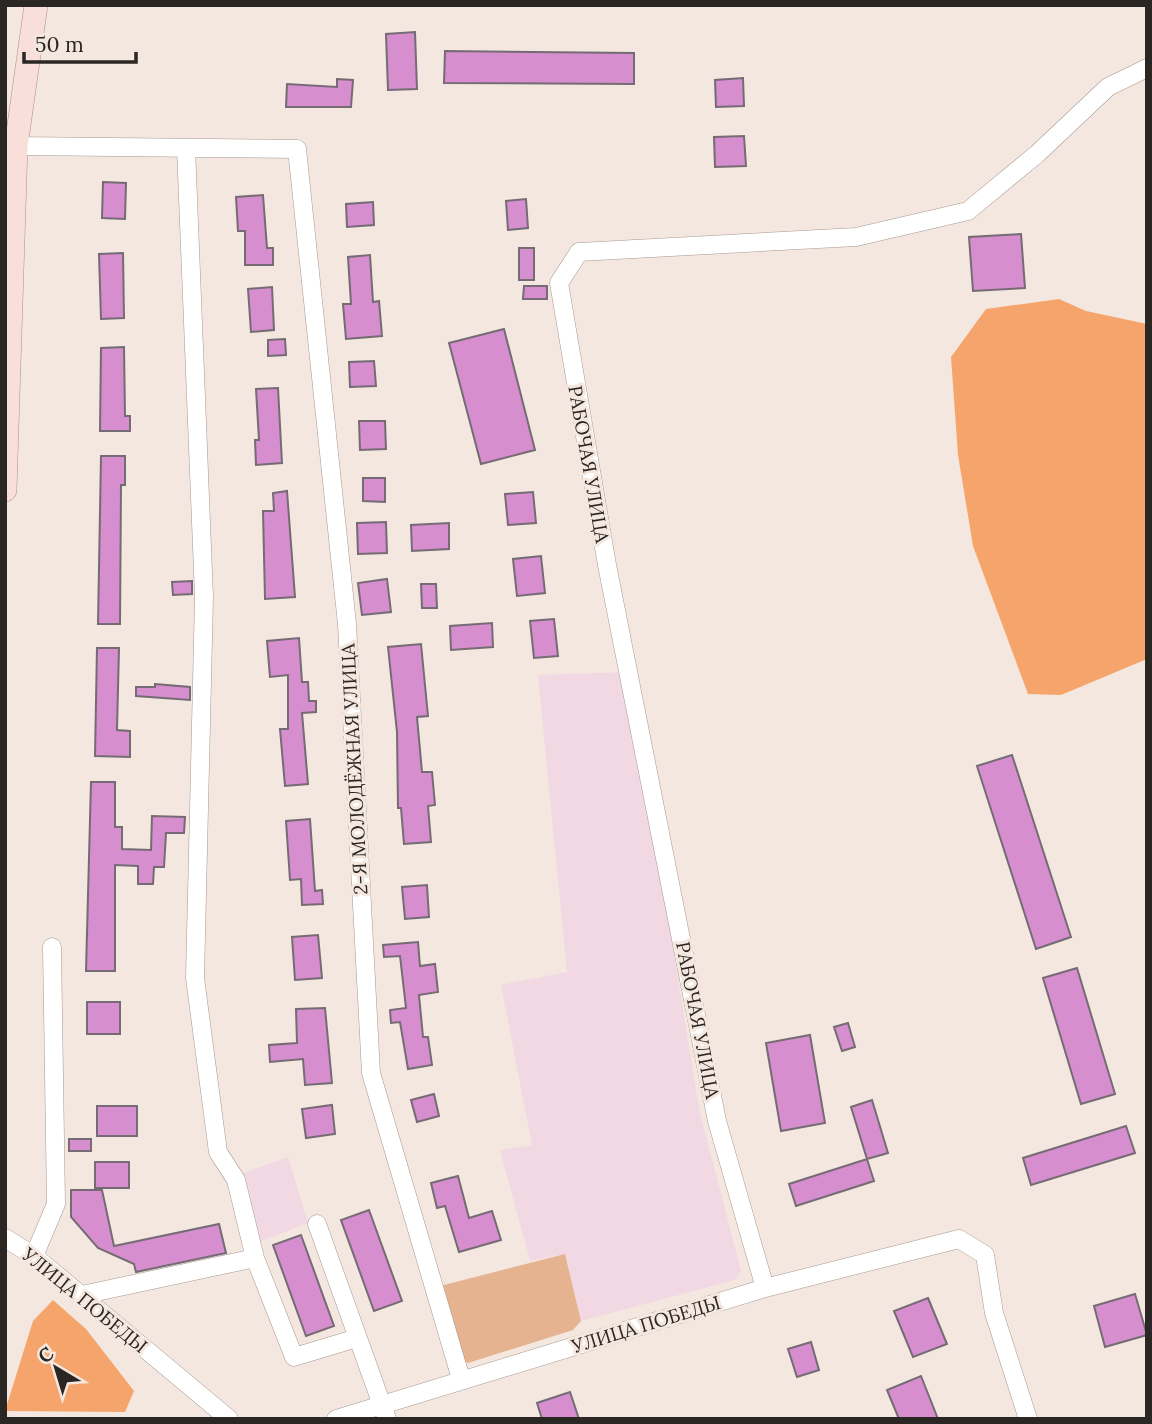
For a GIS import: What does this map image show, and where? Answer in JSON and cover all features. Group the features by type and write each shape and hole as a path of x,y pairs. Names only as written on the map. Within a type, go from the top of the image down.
{"main road":[{"path":"5,490 11,143 36,5"}],"street":[{"name":"РАБОЧАЯ УЛИЦА","path":"765,1288 717,1121 607,565 559,283 579,252 856,237 968,211 1037,154 1108,87 1147,68"},
{"path":"11,143 186,148 204,597 195,978 218,1152 236,1180 255,1258 294,1357 357,1338"},
{"name":"2-Я МОЛОДЁЖНАЯ УЛИЦА","path":"186,148 297,149 347,624 371,1073 461,1379"},
{"path":"34,1255 55,1204 52,947"},
{"path":"317,1224 384,1411"},
{"name":"УЛИЦА ПОБЕДЫ","path":"5,1238 34,1255 229,1419"},
{"name":"УЛИЦА ПОБЕДЫ","path":"336,1419 384,1411 461,1379 765,1288 959,1239 985,1255 995,1314 1028,1419"},
{"path":"82,1295 255,1258"}],"shaded area":[{"path":"1059,299 1086,311 1147,324 1147,659 1061,695 1028,694 973,546 958,455 951,357 986,309"},
{"path":"629,672 699,1109 741,1271 735,1280 581,1321 565,1254 530,1261 500,1150 532,1145 501,985 567,972 538,675"},
{"path":"288,1157 308,1223 259,1242 241,1174"},
{"path":"565,1254 581,1321 573,1330 468,1363 461,1359 440,1286"},
{"path":"53,1300 86,1329 134,1391 125,1412 5,1411 33,1321"}],"building":[{"path":"415,32 417,89 388,90 386,34"},
{"path":"445,51 634,53 634,84 444,83"},
{"path":"743,78 744,106 716,107 715,80"},
{"path":"337,79 353,80 351,107 286,107 287,84 337,87"},
{"path":"744,136 746,166 715,167 714,137"},
{"path":"103,182 126,183 125,219 102,218"},
{"path":"263,195 267,248 273,248 273,265 245,265 245,231 238,231 236,197"},
{"path":"526,199 528,228 508,230 506,201"},
{"path":"373,202 374,225 347,227 346,204"},
{"path":"1021,234 1025,288 973,291 969,237"},
{"path":"519,248 534,248 534,280 519,280"},
{"path":"123,253 124,318 101,319 99,254"},
{"path":"370,255 373,302 379,301 382,336 346,339 343,304 351,304 348,257"},
{"path":"524,286 547,286 547,299 523,299"},
{"path":"272,287 274,330 251,332 248,289"},
{"path":"504,329 535,450 481,464 449,343"},
{"path":"285,339 286,355 268,356 268,340"},
{"path":"124,347 125,416 130,416 130,431 100,431 101,348"},
{"path":"374,361 376,386 350,387 349,362"},
{"path":"278,388 282,463 256,465 255,440 259,440 256,389"},
{"path":"359,421 385,421 386,449 360,450"},
{"path":"101,456 125,456 125,485 121,485 120,624 98,624"},
{"path":"363,478 385,478 385,502 363,501"},
{"path":"287,491 295,597 265,599 263,511 274,511 273,493"},
{"path":"533,492 536,523 508,525 505,494"},
{"path":"386,522 387,553 358,554 357,523"},
{"path":"449,523 449,549 412,551 411,525"},
{"path":"541,556 545,593 517,596 513,559"},
{"path":"387,579 391,612 362,615 358,583"},
{"path":"192,581 192,594 173,595 172,582"},
{"path":"421,584 436,584 437,608 422,608"},
{"path":"554,619 558,656 534,658 530,621"},
{"path":"492,623 493,647 451,650 450,626"},
{"path":"299,638 302,682 308,682 309,701 316,701 316,712 302,713 308,784 285,786 280,729 288,729 288,675 270,677 267,641"},
{"path":"421,644 428,716 417,717 422,772 432,772 435,805 428,806 431,842 404,844 401,808 398,808 397,732 388,647"},
{"path":"97,648 119,648 117,730 130,731 130,757 95,756"},
{"path":"155,684 190,687 190,700 136,696 136,687 155,687"},
{"path":"1012,755 1071,937 1036,949 977,766"},
{"path":"91,782 115,782 115,827 122,827 122,849 151,850 152,816 185,817 184,833 166,833 164,867 154,867 153,884 138,884 138,866 115,865 115,971 86,971"},
{"path":"310,819 315,891 322,890 323,904 302,905 301,879 290,880 286,821"},
{"path":"427,885 429,917 405,919 402,887"},
{"path":"318,935 322,978 295,980 292,937"},
{"path":"418,942 420,966 435,964 438,992 419,995 423,1037 428,1037 432,1065 408,1069 400,1022 391,1023 390,1010 406,1008 400,956 384,957 383,945"},
{"path":"1077,968 1115,1094 1081,1104 1043,978"},
{"path":"87,1002 120,1002 120,1034 87,1034"},
{"path":"325,1008 332,1083 305,1085 303,1059 270,1062 269,1045 297,1043 296,1009"},
{"path":"848,1023 855,1047 842,1051 834,1027"},
{"path":"810,1035 825,1123 781,1131 766,1043"},
{"path":"434,1094 439,1116 417,1122 411,1100"},
{"path":"872,1100 888,1153 867,1159 851,1107"},
{"path":"332,1105 335,1134 306,1138 302,1109"},
{"path":"97,1106 137,1106 137,1136 97,1136"},
{"path":"1126,1126 1135,1153 1031,1185 1023,1158"},
{"path":"69,1139 91,1139 91,1151 69,1151"},
{"path":"867,1159 874,1181 796,1206 789,1184"},
{"path":"95,1162 129,1162 129,1188 95,1188"},
{"path":"458,1176 469,1218 492,1211 501,1240 459,1252 445,1206 437,1208 431,1183"},
{"path":"71,1190 102,1190 114,1246 219,1224 226,1253 136,1272 134,1264 98,1248 71,1217"},
{"path":"369,1210 402,1301 374,1311 341,1220"},
{"path":"301,1235 334,1326 306,1336 273,1245"},
{"path":"1135,1294 1147,1335 1105,1347 1094,1306"},
{"path":"928,1298 947,1344 913,1357 894,1311"},
{"path":"811,1342 819,1370 797,1377 788,1349"},
{"path":"921,1376 938,1419 899,1419 887,1390"},
{"path":"570,1392 579,1419 542,1419 537,1403"}]}
